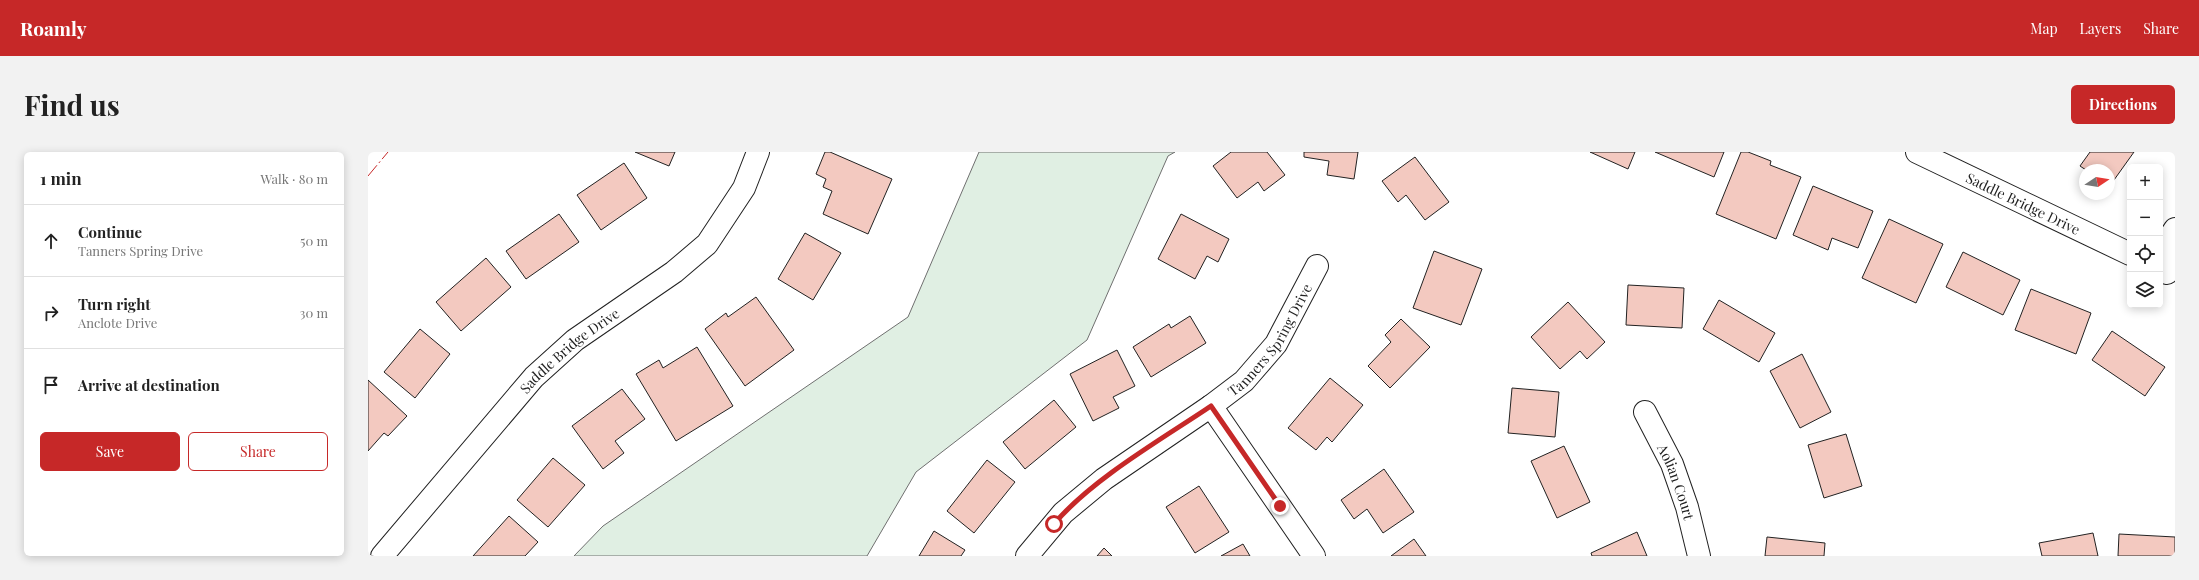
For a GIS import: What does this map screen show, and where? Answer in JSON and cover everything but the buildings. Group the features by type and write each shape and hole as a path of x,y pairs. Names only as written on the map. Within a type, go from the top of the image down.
{"street":[{"name":"Saddle Bridge Drive","path":"382,556 534,377 575,340 674,272 707,244 744,188 758,152"},
{"name":"Saddle Bridge Drive","path":"1917,152 2127,253"},
{"path":"2167,274 2171,235 2175,229"},
{"name":"Tanners Spring Drive","path":"1027,556 1063,513 1104,479 1211,406 1244,381 1276,344 1317,266"},
{"path":"1211,406 1314,556"},
{"name":"Aolian Court","path":"1645,412 1672,464 1687,507 1699,556"}],"green space":[{"path":"979,152 1175,152 1168,156 1087,340 916,472 867,556 574,556 603,526 908,317"}],"power":[{"path":"368,176 388,152"}],"route":[{"path":"1054,524 1063,513 1104,479 1211,406 1280,506"}]}
